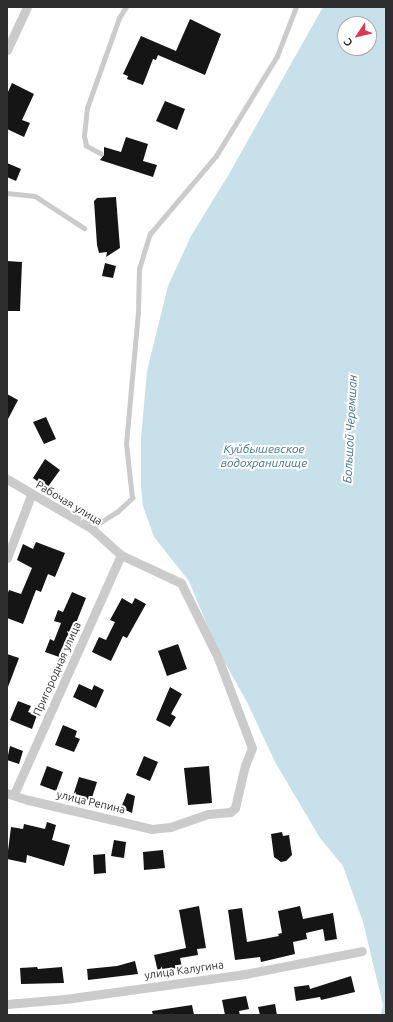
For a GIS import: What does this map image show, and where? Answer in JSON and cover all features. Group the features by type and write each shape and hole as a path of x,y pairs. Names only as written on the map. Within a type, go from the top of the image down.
{"street":[{"path":"7,50 27,7"},
{"name":"Рабочая улица","path":"7,480 91,528 121,555 181,583"},
{"path":"7,558 31,495"},
{"name":"Пригородная улица","path":"11,793 121,555"},
{"name":"улица Репина","path":"11,793 28,800 152,828 170,827 208,814 230,812 235,808 245,765 252,748 218,658 181,583"},
{"name":"улица Калугина","path":"7,1004 65,999 245,974 362,951"}],"lane":[{"path":"101,154 86,146 84,136 87,108 119,18 126,7"},
{"path":"91,528 117,512 132,498 126,444 138,312 139,269 150,234 216,156 277,56 296,7"},
{"path":"7,193 35,196 84,228"}],"water":[{"name":"Куйбышевское водохранилище","path":"323,7 386,7 386,1015 381,1015 383,1005 363,922 343,866 320,838 275,762 247,702 216,647 189,581 154,537 143,506 141,488 141,438 147,371 168,286 191,236 229,174"}],"building":[{"path":"190,19 221,34 205,75 158,55 156,60 153,59 143,85 127,79 128,76 123,74 141,36 176,51"},
{"path":"12,83 34,94 22,120 30,123 24,137 7,129 7,94"},
{"path":"165,101 185,109 177,130 156,121"},
{"path":"126,137 148,144 143,161 157,165 153,177 100,160 104,155 104,147 121,152"},
{"path":"7,163 21,169 16,181 7,177"},
{"path":"116,197 120,248 106,257 107,252 99,253 97,245 94,201 97,198"},
{"path":"7,261 22,262 20,311 7,311"},
{"path":"105,263 116,266 113,278 102,276"},
{"path":"7,394 18,400 7,421"},
{"path":"46,417 56,439 44,444 33,422"},
{"path":"45,459 60,470 47,488 33,478"},
{"path":"36,542 65,553 55,577 48,574 41,592 36,590 23,624 7,618 7,595 9,590 21,594 32,568 17,560 23,544 33,549"},
{"path":"72,592 86,598 62,658 45,652 50,639 54,641 61,623 54,621 58,610 63,612"},
{"path":"122,598 132,604 135,598 146,604 127,638 123,636 111,661 92,652 99,637 106,640 115,622 110,620"},
{"path":"178,644 187,669 167,676 158,651"},
{"path":"7,654 19,658 8,687 7,687"},
{"path":"79,684 92,690 94,685 104,690 96,708 73,697"},
{"path":"170,687 182,694 171,714 176,717 170,727 156,720"},
{"path":"18,701 31,706 28,712 37,715 32,729 10,720"},
{"path":"63,725 77,731 75,737 80,739 74,752 55,745"},
{"path":"10,746 23,751 19,764 7,760"},
{"path":"144,756 158,762 150,781 136,775"},
{"path":"47,766 63,772 56,791 40,785"},
{"path":"209,766 212,803 188,805 184,768"},
{"path":"79,777 97,782 91,801 73,796"},
{"path":"127,793 135,796 132,813 121,808"},
{"path":"47,822 56,825 52,840 70,845 64,866 27,855 26,863 7,859 11,827 23,829 24,824 45,829"},
{"path":"282,832 283,836 289,835 292,855 286,861 281,862 274,857 271,834"},
{"path":"114,840 126,842 124,858 111,856"},
{"path":"163,850 165,868 144,870 143,852"},
{"path":"105,854 106,873 94,874 93,855"},
{"path":"199,906 206,948 197,949 198,955 180,958 182,967 158,972 154,955 186,948 179,910"},
{"path":"300,906 303,919 333,913 337,939 325,941 323,929 306,933 307,939 293,942 295,954 261,962 260,957 235,960 228,910 242,908 247,942 279,936 278,934 282,933 278,911"},
{"path":"135,961 138,974 88,980 87,969 117,966"},
{"path":"37,967 38,969 62,967 64,983 21,984 20,968"},
{"path":"351,976 355,992 321,1000 320,997 296,1001 294,987 309,985 310,989"},
{"path":"246,996 249,1009 239,1011 240,1015 225,1015 222,1000"},
{"path":"275,1004 277,1015 260,1015 258,1007"},
{"path":"192,1005 194,1015 153,1015 152,1011"}],"water label":[{"name":"Большой Черемшан","path":"350,429"}]}
